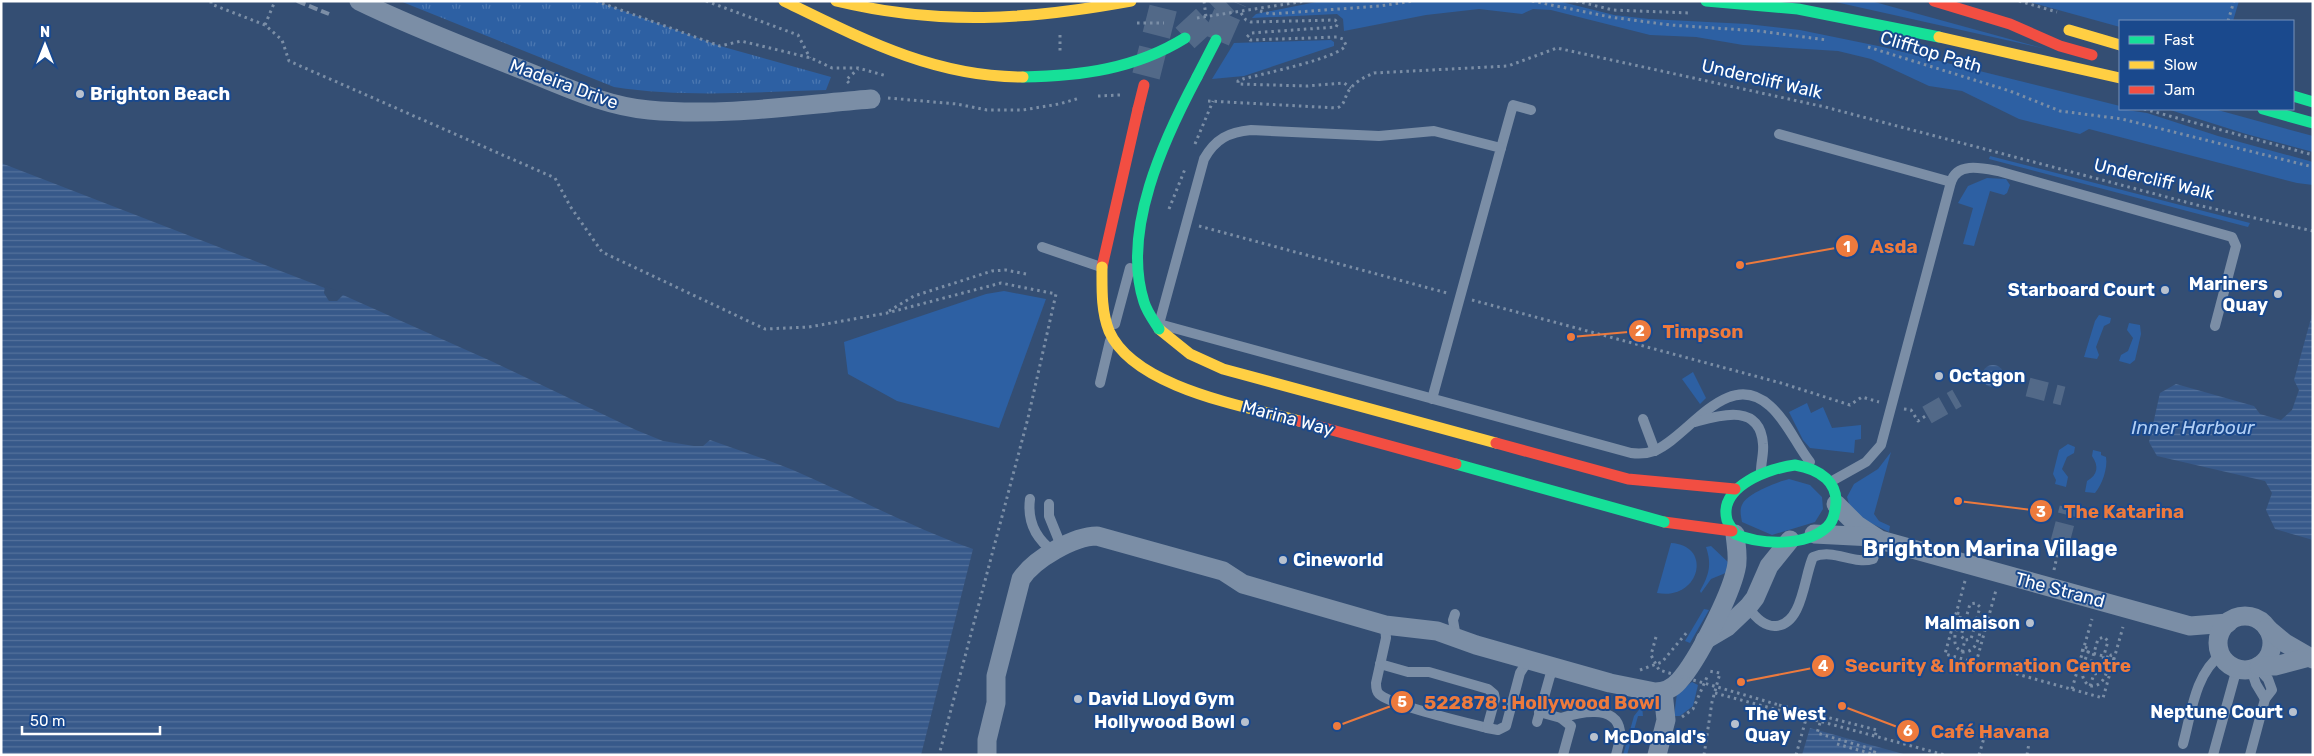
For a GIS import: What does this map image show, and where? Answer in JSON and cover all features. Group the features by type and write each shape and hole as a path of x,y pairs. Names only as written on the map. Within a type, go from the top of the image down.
{"street":[{"name":"Madeira Drive","path":"359,1 405,23 588,97 647,110 699,113 877,98"},
{"path":"784,1 895,53 924,62 975,72 1034,76 1095,71 1146,59 1185,38"},
{"path":"836,1 865,10 906,16 996,20 1071,13 1130,1"},
{"path":"1706,1 1798,9 1905,29 2119,78"},
{"path":"1934,1 2010,24 2060,46 2103,58"},
{"path":"2010,24 2055,28 2119,45"},
{"name":"Marina Way","path":"1216,40 1166,136 1138,238 1138,289 1148,314 1159,329 1176,346 1197,359 1250,377 1569,464 1628,479 1735,489"},
{"name":"Marina Way","path":"1144,85 1102,267 1101,298 1104,319 1110,334 1128,358 1153,376 1194,392 1664,522 1733,533"},
{"path":"2294,96 2313,102"},
{"path":"2267,110 2313,123"},
{"path":"987,755 987,740 996,703 996,676 1021,579 1031,566 1083,537 1097,536 1223,571 1242,584 1386,625 1437,631 1476,645 1556,667 1647,691 1663,692 1679,682 1705,641 1733,581 1737,566 1733,533 1727,521 1726,510 1729,499 1735,489 1760,475 1788,465 1814,469 1831,481 1836,493 1836,504 1830,523 1825,529 1813,534 1776,543 1755,542 1733,533"},
{"name":"The Strand","path":"1836,504 1846,516 1876,538"},
{"name":"The Strand","path":"1813,534 1876,538 2190,626 2228,622"},
{"path":"1705,641 1727,626 1748,607 1755,598 1769,566 1790,540"},
{"path":"2244,616 2261,622 2285,643 2308,659 2281,654 2255,665 2226,662 2220,651 2222,629 2228,622 2244,616"},
{"name":"The Strand","path":"2190,626 2220,651"},
{"path":"2255,665 2271,636 2267,628"},
{"path":"1659,747 1666,720 1663,692"}],"lane":[{"path":"1432,399 1513,105 1531,110"},
{"path":"1501,148 1434,131 1390,136 1251,130 1236,132 1217,142 1206,156 1159,324 1626,452 1644,454 1655,451 1724,398 1737,395 1754,397 1765,402 1775,411 1814,469"},
{"path":"1779,134 1951,182"},
{"path":"1831,481 1866,462 1881,445 1951,182 1954,175 1962,169 1998,171 2228,235 2235,240 2236,246 2215,326"},
{"path":"1100,383 1138,238"},
{"path":"1042,247 1102,267"},
{"path":"1693,423 1733,414 1751,420 1760,432 1763,443 1760,475"},
{"path":"1643,419 1655,451"},
{"path":"1030,499 1028,511 1035,532 1042,543 1058,550"},
{"path":"1049,504 1049,516 1058,550"},
{"path":"1748,607 1762,622 1769,626 1786,624 1796,611 1814,557 1822,554 1838,554 1865,561 1873,559 1876,538"},
{"path":"1455,614 1453,620 1456,637"},
{"path":"1386,625 1386,638 1376,689 1386,699 1488,728 1498,730 1506,726 1520,673 1529,659"},
{"path":"2183,744 2199,685 2220,651"},
{"path":"1380,664 1408,672 1428,672 1488,689 1494,694 1495,699 1488,728"},
{"path":"2213,755 2255,665 2268,679 2272,690 2265,699 2250,755"},
{"path":"1556,667 1550,676 1538,717 1561,718 1586,711 1598,712 1612,718 1620,731 1616,755"},
{"path":"1561,718 1572,726 1563,755"}],"path":[{"path":"210,1 211,4 265,25 282,40 289,61 555,178 570,206 602,252 765,329 809,326 886,313 1001,283 1056,294 1028,418 939,755"},
{"path":"265,25 274,1"},
{"path":"596,1 720,46 742,41 810,58 832,68 858,68"},
{"path":"706,1 798,34 810,58"},
{"path":"1204,1 1206,17"},
{"path":"1188,20 1306,1"},
{"path":"1259,10 1270,14 1380,6 1413,1"},
{"path":"1532,1 1610,17 1670,25 1759,31 1836,41"},
{"path":"2228,20 2234,1"},
{"path":"1241,12 1246,20 1251,22 1335,20 1338,23 1336,27 1251,33 1247,37 1250,40 1337,37 1343,38 1346,45 1343,50 1326,58 1239,80 1237,83 1240,85 1306,86 1344,83 1351,88"},
{"path":"1158,31 1160,24 1169,22"},
{"path":"1060,34 1060,60"},
{"name":"Clifftop Path","path":"1864,46 2010,91 2060,111 2122,119 2313,167"},
{"name":"Undercliff Walk","path":"1203,100 1334,109 1343,105 1351,88 1363,78 1374,73 1508,66 1557,48 1825,107 2197,205 2313,231"},
{"path":"1092,96 1128,94"},
{"path":"877,98 958,104 987,110 1023,110 1059,104 1085,97"},
{"path":"1196,141 1212,101"},
{"path":"2148,110 2313,155"},
{"path":"1185,168 1166,217 1781,383 1850,405 1862,397 1878,402"},
{"path":"886,313 914,296 992,272 1006,270 1026,274"},
{"path":"1966,578 1945,654 2103,698 2116,658 2123,626"},
{"path":"1976,663 1996,587"},
{"path":"1976,603 1980,607 1976,622 1971,639 1966,640 1961,636 1970,604 1976,603"},
{"path":"1957,613 1961,614 1954,639 1956,647 1962,652 1970,651 1976,645 1982,620 1987,622"},
{"path":"1952,616 1990,626"},
{"path":"2072,689 2092,618"},
{"path":"1656,637 1651,655 1659,670 1779,706 1877,730 1875,736"},
{"path":"2104,637 2108,641 2104,656 2099,673 2094,674 2089,670 2098,639 2104,637"},
{"path":"1962,652 1966,640"},
{"path":"2083,649 2089,648 2082,673 2084,681 2090,686 2098,686 2104,679 2110,655 2116,658"},
{"path":"2083,649 2094,654 2116,658"},
{"path":"1704,755 1720,673"},
{"path":"2090,686 2094,674"},
{"path":"1715,693 1820,723 1945,755"},
{"path":"1796,755 1806,719"},
{"path":"1820,723 1817,733 1875,750 1875,754"},
{"path":"1979,755 1986,731"},
{"path":"2027,755 2030,743"},
{"path":"1836,744 1875,754"}],"green space":[{"path":"400,1 596,1 720,46 831,77 826,90 693,93 614,87"},
{"path":"1321,1 1558,1 1614,15 1649,19 1747,24 1800,30 1883,47 2119,106 2119,110 2147,113 2218,136 2313,162 2313,185 2297,183 2089,129 2080,134 2019,119 1962,91 1929,86 1871,59 1838,51 1743,45 1696,37 1650,35 1551,10 1533,9 1522,14 1479,9 1426,15 1344,31 1343,19 1337,14 1252,18 1256,14"},
{"path":"1831,1 1871,1 2046,49"},
{"path":"2026,1 2239,1 2233,20 2119,20 2119,27"},
{"path":"1331,40 1334,42 1334,46 1244,76 1212,79 1234,43"},
{"path":"2170,110 2218,110 2313,136 2313,152 2246,134"},
{"path":"1990,156 2250,223 2248,227 1989,159"},
{"path":"1987,178 2006,179 2010,185 2007,193 2004,195 1990,191 1974,246 1963,244 1973,208 1958,203 1968,186"},
{"path":"1004,291 1046,299 999,428 897,401 848,374 844,342 986,294"},
{"path":"2099,315 2111,318 2110,323 2104,326 2096,347 2099,355 2097,359 2084,357 2095,321"},
{"path":"2129,323 2140,325 2141,334 2135,360 2130,364 2119,361 2121,355 2128,351 2133,338 2127,330"},
{"path":"1693,372 1706,398 1700,404 1682,379"},
{"path":"1807,403 1811,413 1823,407 1832,428 1861,425 1861,439 1855,440 1854,453 1810,448 1803,440 1789,412"},
{"path":"2068,444 2075,447 2074,453 2067,457 2062,469 2068,477 2066,487 2055,484 2056,480 2053,474 2059,450"},
{"path":"2093,450 2101,452 2101,455 2106,457 2104,476 2095,493 2085,492 2087,481 2091,479 2096,470 2096,463 2092,456"},
{"path":"1891,452 1874,514 1879,521 1890,526 1889,532 1852,514 1847,497 1854,484 1878,469"},
{"path":"1789,479 1810,485 1822,497 1823,509 1815,522 1772,535 1742,522 1741,508 1746,499 1764,488"},
{"path":"1671,543 1684,546 1693,553 1696,562 1696,572 1683,589 1672,593 1657,593"},
{"path":"1711,546 1729,563 1728,572 1711,579 1701,593 1700,591 1709,570 1706,547"},
{"path":"1704,609 1709,610 1690,643 1685,641"},
{"path":"1692,682 1698,685 1693,706 1680,716 1674,716 1677,693"},
{"path":"1642,706 1643,716 1638,716 1627,755 1623,755 1634,716"}],"water":[{"path":"1,163 343,295 663,441 703,446 710,440 762,458 973,549 921,755 1,755"},
{"name":"Inner Harbour","path":"2313,311 2313,540 2275,529 2266,510 2272,493 2265,481 2157,456 2149,442 2160,393 2176,384 2254,406 2260,414 2281,420 2292,410 2299,390 2294,380"},
{"path":"1993,365 2001,368 2004,376 2001,384 1993,387 1985,384 1982,376 1985,368"},
{"path":"1810,728 1907,755 1802,755"}],"pier":[{"path":"325,286 343,293 343,295 337,301 329,301 324,293"}],"tunnel":[{"path":"1146,76 1165,1"},
{"path":"1185,38 1225,1"},
{"path":"1216,40 1233,1"},
{"path":"2028,387 2063,396"},
{"path":"1927,415 1957,398"},
{"path":"2060,542 2069,508"}],"railway":[{"path":"297,1 329,14"}],"traffic: fast":[{"path":"1706,1 1798,9 1939,37"},
{"path":"1023,77 1066,75 1107,69 1147,57 1185,38"},
{"path":"1197,77 1216,40"},
{"path":"1159,329 1145,306 1138,274 1138,246 1142,216 1160,157 1197,77"},
{"path":"2294,96 2313,102"},
{"path":"2267,110 2313,123"},
{"path":"1456,464 1664,522"},
{"path":"1795,465 1812,470 1826,478 1835,492 1834,515 1829,525 1818,533 1795,541 1770,542 1735,534 1727,520 1726,508 1730,497 1738,488 1760,475 1795,465"}],"traffic: slow":[{"path":"784,1 870,42 929,63 990,75 1023,77"},
{"path":"836,1 911,14 984,18 1056,13 1131,1"},
{"path":"2069,30 2119,45"},
{"path":"1939,37 2119,78"},
{"path":"1102,267 1103,307 1109,331 1122,351 1142,367 1166,381 1193,392 1299,421"},
{"path":"1159,329 1190,354 1223,369 1496,443"}],"traffic: jam":[{"path":"1934,1 2010,24 2060,46 2092,55"},
{"path":"1138,109 1144,85"},
{"path":"1102,267 1138,109"},
{"path":"1299,421 1456,464"},
{"path":"1496,443 1628,479 1735,489"},
{"path":"1664,522 1732,531"}],"place":[{"name":"Brighton Beach","path":"80,94"},
{"name":"Asda","path":"1740,265"},
{"name":"Starboard Court","path":"2165,290"},
{"name":"Mariners Quay","path":"2278,294"},
{"name":"Timpson","path":"1571,337"},
{"name":"Octagon","path":"1939,376"},
{"name":"The Katarina","path":"1958,501"},
{"name":"Cineworld","path":"1283,560"},
{"name":"Malmaison","path":"2030,623"},
{"name":"Security & Information Centre","path":"1741,682"},
{"name":"David Lloyd Gym","path":"1078,699"},
{"name":"Café Havana","path":"1842,706"},
{"name":"Neptune Court","path":"2293,712"},
{"name":"Hollywood Bowl","path":"1245,722"},
{"name":"The West Quay","path":"1735,724"},
{"name":"522878 : Hollywood Bowl","path":"1337,726"},
{"name":"McDonald's","path":"1594,737"}],"district":[{"name":"Brighton Marina Village","path":"1990,548"}]}
